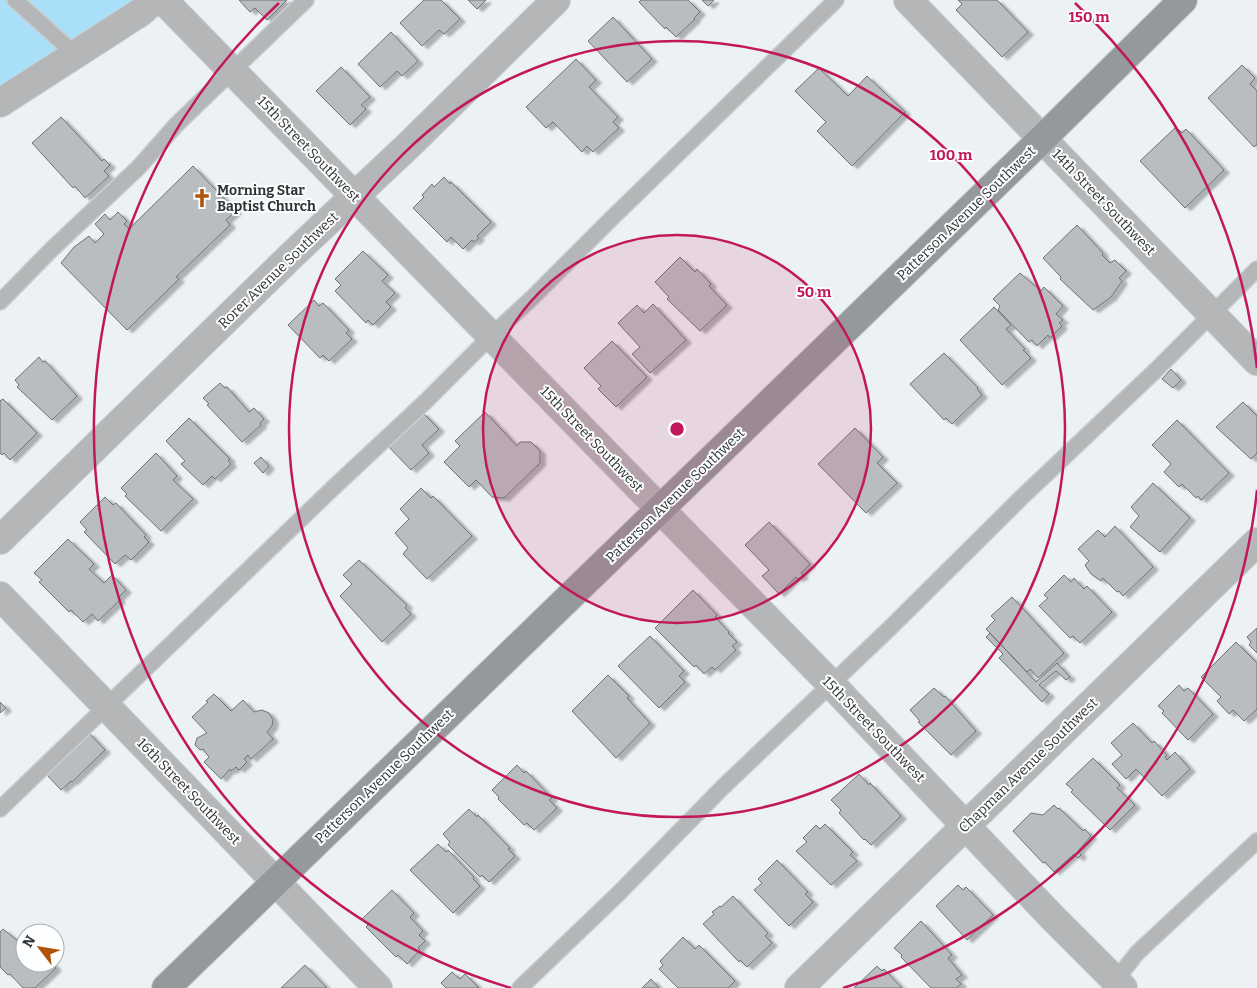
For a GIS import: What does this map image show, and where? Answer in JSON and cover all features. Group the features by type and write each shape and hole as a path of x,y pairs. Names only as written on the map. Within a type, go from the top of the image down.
{"main road":[{"name":"Patterson Avenue Southwest","path":"166,988 1183,0"}],"street":[{"path":"0,103 141,12 154,0"},
{"name":"15th Street Southwest","path":"163,0 831,684 1116,986"},
{"name":"Rorer Avenue Southwest","path":"0,540 410,144 556,0"},
{"name":"14th Street Southwest","path":"908,0 1257,360"},
{"name":"Chapman Avenue Southwest","path":"800,988 1257,542"},
{"name":"16th Street Southwest","path":"0,596 378,988"}],"lane":[{"path":"15,0 76,54"},
{"path":"0,302 52,249 139,167 176,125 306,0"},
{"path":"0,809 425,402 836,0"},
{"path":"520,988 619,893 723,787 1156,370 1257,270"},
{"path":"1116,986 1137,952 1257,840"}],"shaded area":[{"path":"0,0 154,0 0,103"}],"building":[{"path":"239,0 287,0 267,20 255,8 250,12"},
{"path":"424,0 441,0 460,19 444,34 439,30 422,46 400,23"},
{"path":"468,0 486,0 477,9"},
{"path":"641,0 688,0 700,12 676,37 666,27 665,29 639,2"},
{"path":"702,0 714,0 708,6"},
{"path":"958,0 997,0 1028,32 1002,57 956,10 962,4"},
{"path":"613,17 652,59 627,82 588,41"},
{"path":"391,32 418,61 402,76 397,71 380,87 358,64"},
{"path":"576,59 596,80 589,87 618,117 613,122 619,128 593,152 587,146 582,152 553,122 546,128 526,107"},
{"path":"1242,65 1255,78 1250,84 1257,91 1257,144 1254,147 1208,98"},
{"path":"341,67 370,97 361,105 366,109 350,125 316,91"},
{"path":"819,68 848,96 867,76 905,112 852,166 817,131 826,122 795,91"},
{"path":"61,117 102,161 104,159 110,165 104,171 109,176 85,198 75,186 73,188 32,143"},
{"path":"1176,127 1182,133 1186,129 1224,170 1185,208 1140,161"},
{"path":"193,166 236,211 226,220 230,225 176,277 179,279 127,330 61,263 74,247 89,236 95,243 104,234 95,224 105,214 110,220 118,212 127,221 124,224 129,229"},
{"path":"444,177 491,222 477,236 479,238 474,242 472,240 463,249 451,237 447,242 413,208 424,197 422,195 432,184 434,187"},
{"path":"1077,225 1110,263 1115,260 1126,271 1119,278 1122,281 1111,297 1093,310 1060,279 1061,277 1043,258"},
{"path":"363,251 388,275 382,281 395,293 386,302 391,307 373,325 368,320 366,323 335,291 341,285 335,279"},
{"path":"680,257 695,272 697,269 711,284 709,286 727,305 700,331 667,299 669,297 655,282"},
{"path":"1020,273 1041,291 1044,287 1063,306 1056,314 1063,320 1059,323 1062,326 1050,338 1048,335 1037,346 1032,340 1029,342 998,310 1000,306 993,299"},
{"path":"314,300 319,306 323,303 349,330 346,333 352,339 329,361 323,355 320,358 288,325"},
{"path":"653,304 686,340 650,373 632,354 640,347 618,323 637,305 644,313"},
{"path":"994,307 1011,325 1006,329 1031,358 1002,385 960,340"},
{"path":"612,341 647,377 616,407 598,389 601,386 584,368"},
{"path":"944,353 978,388 982,395 952,424 946,418 944,420 910,384"},
{"path":"39,357 43,362 45,361 77,396 52,420 17,387 19,385 15,380"},
{"path":"1171,369 1181,380 1173,388 1162,379"},
{"path":"220,383 225,388 227,387 249,412 254,408 264,419 260,423 261,425 242,442 207,405 209,404 203,398"},
{"path":"3,399 37,433 10,460 4,453 2,455 0,453 0,401"},
{"path":"1243,402 1257,416 1257,453 1251,459 1216,427"},
{"path":"422,412 439,429 422,445 429,453 411,470 387,445"},
{"path":"485,412 517,446 520,442 531,442 540,451 540,463 504,498 492,497 476,480 469,487 444,462 460,446 455,441"},
{"path":"189,418 230,459 228,460 231,464 215,479 212,476 203,485 181,464 185,461 166,441"},
{"path":"1177,420 1229,473 1201,500 1198,496 1196,498 1182,484 1179,487 1164,472 1171,464 1152,445"},
{"path":"855,428 883,457 877,463 897,483 866,513 818,464"},
{"path":"156,453 177,476 173,480 193,499 161,531 125,496 127,494 121,488"},
{"path":"261,457 269,466 263,473 254,463"},
{"path":"1153,483 1190,518 1160,552 1130,527 1139,516 1131,507"},
{"path":"421,488 431,498 433,496 472,536 427,579 403,554 408,548 395,533 409,519 400,509"},
{"path":"105,497 113,505 116,503 146,535 144,537 149,542 131,560 125,555 115,564 84,532 87,530 80,522"},
{"path":"769,522 810,564 801,573 803,575 798,579 796,577 779,594 762,576 769,570 745,545"},
{"path":"1115,526 1153,567 1123,596 1103,578 1101,581 1091,574 1085,565 1089,561 1078,549 1098,530 1105,537"},
{"path":"68,539 94,564 89,569 104,583 112,575 126,590 118,598 120,600 98,621 92,614 83,622 71,610 69,612 39,582 42,580 34,573"},
{"path":"359,560 407,605 405,608 411,614 382,642 340,596 352,584 343,575"},
{"path":"1064,575 1071,582 1074,578 1084,589 1087,586 1112,612 1080,643 1073,636 1070,638 1039,606 1048,598 1044,595"},
{"path":"693,590 717,615 715,617 737,642 732,646 736,650 715,670 712,667 704,674 696,665 694,667 655,628"},
{"path":"1012,597 1064,653 1038,678 1030,669 1027,672 986,629 995,620 991,616"},
{"path":"1257,628 1257,653 1249,645 1251,642 1247,637"},
{"path":"990,633 1036,682 1057,663 1070,677 1066,680 1056,671 1039,685 1049,694 1042,702 999,658 1003,654 986,637"},
{"path":"650,636 684,671 679,676 685,682 659,708 618,666"},
{"path":"1236,642 1257,663 1257,709 1244,721 1233,710 1229,714 1217,701 1221,697 1201,677"},
{"path":"608,675 629,696 627,698 650,723 616,758 572,711"},
{"path":"1179,685 1184,691 1188,688 1213,714 1188,740 1162,713 1164,711 1158,706"},
{"path":"934,688 945,696 976,731 951,755 918,722 920,721 910,710"},
{"path":"214,694 231,711 243,700 254,712 262,710 269,713 273,720 272,726 267,732 273,739 251,759 248,755 244,759 247,762 239,770 236,767 231,771 230,769 221,779 204,762 209,757 203,749 200,750 195,745 197,738 207,733 192,717"},
{"path":"0,702 6,708 0,713"},
{"path":"1133,723 1152,743 1154,741 1167,755 1165,757 1167,760 1175,752 1190,769 1162,796 1136,769 1126,779 1112,764 1122,755 1111,743"},
{"path":"88,732 105,750 61,790 47,775 56,766 55,764"},
{"path":"1093,758 1120,785 1117,788 1135,805 1110,830 1071,792 1073,790 1066,784"},
{"path":"517,765 524,773 526,771 552,798 549,800 557,808 534,830 527,823 524,825 498,799 499,797 492,790"},
{"path":"859,774 901,816 871,845 839,813 841,810 831,800"},
{"path":"1054,805 1083,831 1085,829 1091,836 1078,851 1081,855 1078,858 1074,854 1054,872 1013,831 1031,813 1043,815"},
{"path":"469,809 477,817 478,815 510,848 508,849 515,856 489,882 482,875 480,877 448,845 450,842 443,834"},
{"path":"825,824 853,852 850,855 857,861 831,885 796,851 807,842 803,838 816,825 820,829"},
{"path":"438,844 446,852 448,850 480,886 453,913 410,870"},
{"path":"777,860 808,892 805,894 813,902 789,926 754,890 762,883 758,879"},
{"path":"958,885 963,890 966,887 993,915 967,940 936,906"},
{"path":"392,890 414,913 410,917 423,931 419,935 425,941 418,948 420,950 407,964 398,955 396,957 366,927 368,925 362,919"},
{"path":"733,896 768,933 765,936 772,943 747,967 740,960 739,962 703,924 714,914 712,912"},
{"path":"921,921 952,955 948,958 962,975 956,979 961,984 956,988 931,988 894,948"},
{"path":"3,929 15,939 15,973 51,973 35,988 23,988 10,974 8,975 0,967 0,932"},
{"path":"683,937 695,949 699,945 735,981 728,988 678,988 659,969 663,965 660,961"},
{"path":"305,965 327,988 281,988"},
{"path":"877,966 882,971 884,969 902,988 854,988"},
{"path":"452,972 460,979 465,974 479,988 446,988 441,983"},
{"path":"651,979 659,988 642,988"}],"place":[{"name":"Morning Star Baptist Church","path":"202,198"}]}
